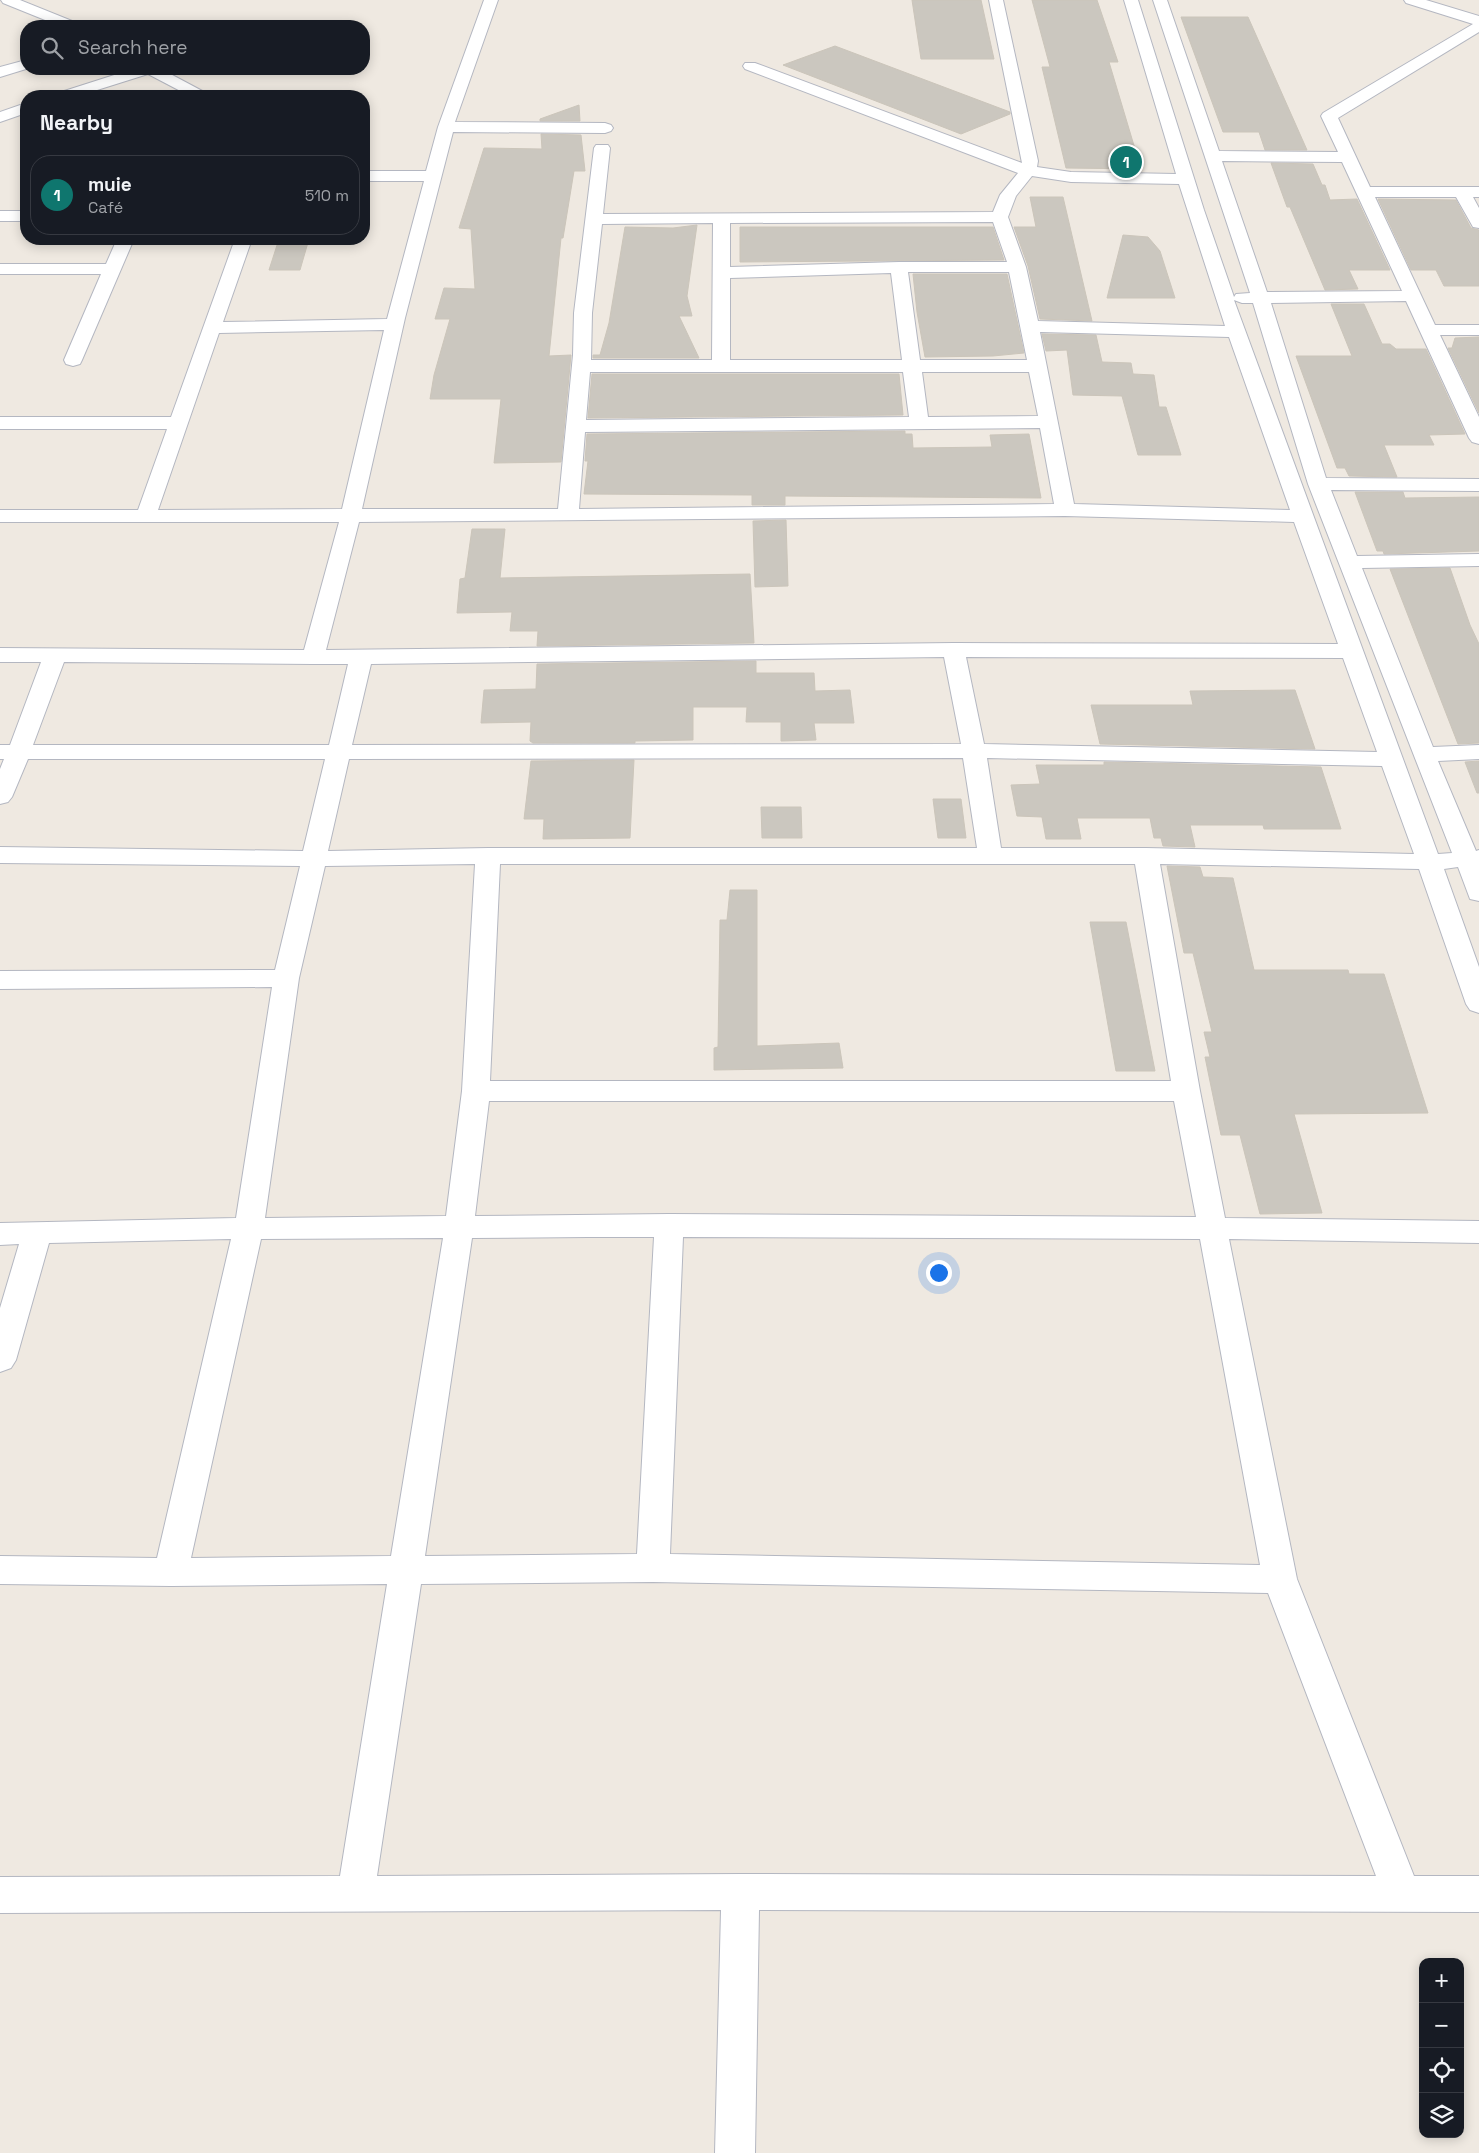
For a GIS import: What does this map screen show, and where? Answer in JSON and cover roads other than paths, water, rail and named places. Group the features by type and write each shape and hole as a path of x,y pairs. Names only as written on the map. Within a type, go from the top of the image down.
{"street":[{"path":"8,0 57,20"},
{"path":"313,657 351,514 395,324 446,127 491,0"},
{"path":"996,0 1030,161 1028,171 1008,195 1000,217 1017,267 1039,366 1065,510"},
{"path":"1132,0 1186,179 1225,298 1351,651 1430,862 1479,1004"},
{"path":"1160,0 1260,297 1295,415 1318,484 1424,754 1473,858 1479,893"},
{"path":"1411,0 1479,21"},
{"path":"1479,26 1329,116 1479,438"},
{"path":"0,72 20,66"},
{"path":"750,66 1028,171 1071,177 1186,179"},
{"path":"1152,67 1182,66"},
{"path":"82,90 130,75"},
{"path":"160,75 189,90"},
{"path":"0,117 20,110"},
{"path":"446,127 605,128"},
{"path":"568,514 581,366 583,313 602,148"},
{"path":"1211,156 1348,157"},
{"path":"370,176 434,176"},
{"path":"1364,192 1471,192 1479,223"},
{"path":"0,216 20,216"},
{"path":"595,219 1000,217"},
{"path":"721,366 722,219"},
{"path":"73,360 122,245"},
{"path":"146,515 241,245"},
{"path":"722,273 899,267 1017,267"},
{"path":"899,267 910,365 919,423"},
{"path":"0,269 112,269"},
{"path":"1225,298 1413,296"},
{"path":"211,328 395,324"},
{"path":"1030,326 1237,332"},
{"path":"1429,330 1479,330"},
{"path":"581,366 1039,366"},
{"path":"1456,388 1479,388"},
{"path":"575,426 1049,422"},
{"path":"0,423 178,423"},
{"path":"1318,484 1479,485"},
{"path":"0,516 1065,510 1302,516"},
{"path":"1349,562 1475,560 1479,582"},
{"path":"0,655 361,657 954,650 1351,651"},
{"path":"954,650 974,751 990,856"},
{"path":"0,797 10,752 55,655"},
{"path":"171,1572 249,1227 286,978 361,657"},
{"path":"10,752 974,751 1392,759"},
{"path":"1424,754 1479,752"},
{"path":"0,855 315,858 488,856 1146,856 1430,862 1473,858"},
{"path":"356,1894 459,1227 476,1091 488,856"},
{"path":"1146,856 1186,1091 1280,1579 1401,1892"},
{"path":"0,980 286,978"},
{"path":"476,1091 1186,1091"},
{"path":"653,1568 669,1225"},
{"path":"0,1234 249,1227 669,1225 1213,1227 1479,1232"},
{"path":"0,1360 37,1232"},
{"path":"0,1570 171,1572 653,1568 1280,1579"},
{"path":"735,2153 740,1892"},
{"path":"0,1895 740,1892 1401,1892 1479,1894"}],"place":[{"name":"muie","path":"1126,162"}]}
